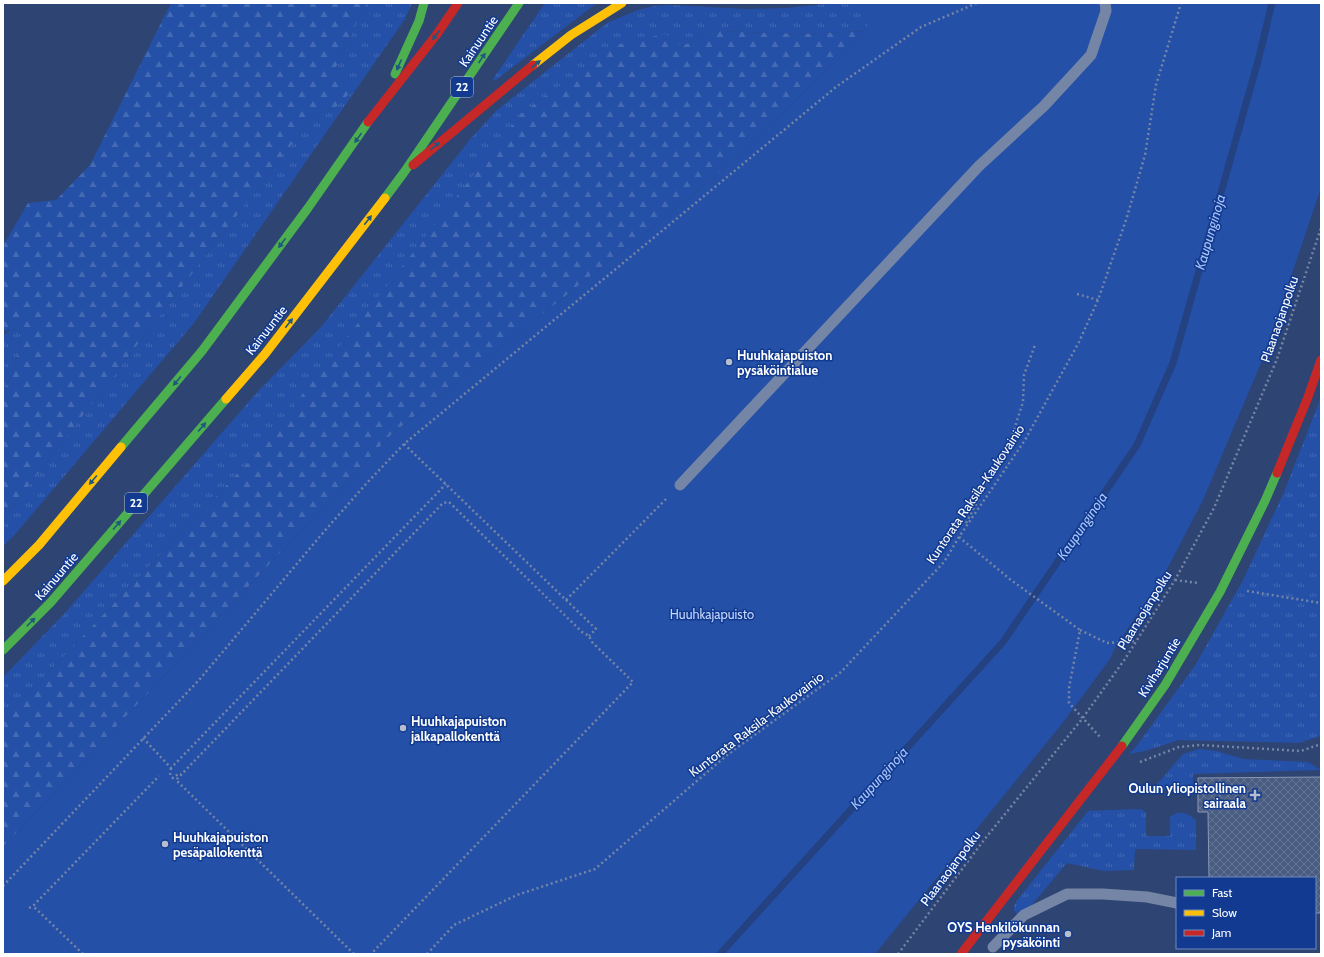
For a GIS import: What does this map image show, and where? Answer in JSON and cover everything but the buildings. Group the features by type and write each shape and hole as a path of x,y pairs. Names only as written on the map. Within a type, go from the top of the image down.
{"main road":[{"path":"380,106 419,21 424,3"},
{"path":"3,581 39,545 202,351 380,106 437,34 458,3"},
{"name":"Kainuuntie","path":"3,650 51,602 265,354 406,171 520,3"},
{"path":"406,171 490,100 571,35 622,3"},
{"name":"Kiviharjuntie","path":"961,954 1116,754 1165,685 1220,592 1265,501 1308,397 1321,360"}],"lane":[{"path":"680,485 979,166 1044,106 1091,55 1106,11 1105,3"},
{"path":"983,927 994,950 1024,915 1067,894 1148,896 1176,903"}],"path":[{"path":"3,886 199,680 364,485 404,444 836,87 920,28 977,3"},
{"name":"Kuntorata Raksila-Kaukovainio","path":"427,954 454,924 517,895 595,869 727,756 841,672 944,562 959,537 1025,440 1080,342 1098,300 1127,217 1145,155 1156,85 1181,3"},
{"name":"Plaanaojanpolku","path":"898,954 984,840 1082,719 1136,641 1175,580 1214,508 1277,359 1321,228"},
{"path":"1077,294 1098,300"},
{"path":"1035,345 1024,375 1023,402 1012,436 959,537 1011,580 1080,630 1107,643 1136,641"},
{"path":"404,444 596,629 589,636"},
{"path":"170,768 446,484"},
{"path":"566,600 680,485"},
{"path":"354,954 176,780 443,502 449,502 582,632 585,632 592,639 592,642 633,682 371,954"},
{"path":"1080,630 1069,688 1069,703 1082,719 1116,754 1126,761 1142,762 1179,747 1200,745 1301,751 1321,744"},
{"path":"143,738 170,768 170,775 173,778 178,774 181,774"},
{"path":"29,908 34,906 159,776"},
{"path":"34,906 83,954"}],"green space":[{"path":"171,3 366,3 335,69 350,93 334,109 315,114 3,519 3,389 8,384 20,348 21,337 18,329 3,331 3,246 28,203 56,200 90,165"},
{"path":"366,3 412,3 405,19 194,323 17,532 3,546 3,519 315,114 334,109 335,69"},
{"path":"545,3 597,3 493,81 493,79"},
{"path":"835,3 958,3 919,22 867,31 799,34 720,31 681,46 256,454 3,720 3,677 64,614 260,389 321,327 472,137 497,110 607,23 638,10 654,6 668,5 748,9 786,8"},
{"name":"Huuhkajapuisto","path":"863,3 1321,3 1321,188 1264,356 1203,500 1165,573 1116,646 1110,659 1061,725 875,954 3,954 3,847 392,434 715,177 868,31"},
{"path":"720,31 799,34 868,31 715,177 392,434 3,847 3,720 256,454 521,114 615,45 665,34 681,46"},
{"path":"18,329 21,337 20,348 8,384 3,389 3,336 8,331"},
{"path":"1321,397 1321,736 1299,743 1179,740 1145,751 1129,754 1136,747 1196,664 1243,580 1284,492"},
{"path":"1199,749 1217,751 1243,759 1308,762 1321,770 1193,774 1193,787 1152,790 1183,754"},
{"path":"1143,810 1146,813 1146,836 1170,836 1170,817 1177,813 1186,814 1196,820 1196,850 1135,849 1134,870 1104,871 1067,863 1024,914 1016,913 1014,906 1016,902 1088,811"}],"waterway":[{"name":"Kaupunginoja","path":"720,954 1003,642 1137,445 1173,363 1258,61 1272,3"}],"traffic: fast":[{"path":"395,74 419,21 424,3"},
{"path":"385,198 519,3"},
{"path":"121,447 202,351 308,208 368,122"},
{"path":"3,650 51,602 226,399"},
{"path":"1122,746 1165,685 1220,592 1265,501 1277,473"}],"traffic: slow":[{"path":"533,65 571,35 622,3"},
{"path":"226,399 265,354 385,198"},
{"path":"3,581 39,545 121,447"}],"traffic: jam":[{"path":"368,122 437,34 458,3"},
{"path":"413,165 533,65"},
{"path":"1277,473 1308,397 1321,360"},
{"path":"961,954 1122,746"}],"place":[{"name":"Huuhkajapuiston pysäköintialue","path":"729,362"},
{"name":"Huuhkajapuiston jalkapallokenttä","path":"403,728"},
{"name":"Oulun yliopistollinen sairaala","path":"1255,795"},
{"name":"Huuhkajapuiston pesäpallokenttä","path":"165,844"},
{"name":"OYS Henkilökunnan pysäköinti","path":"1068,934"}]}
